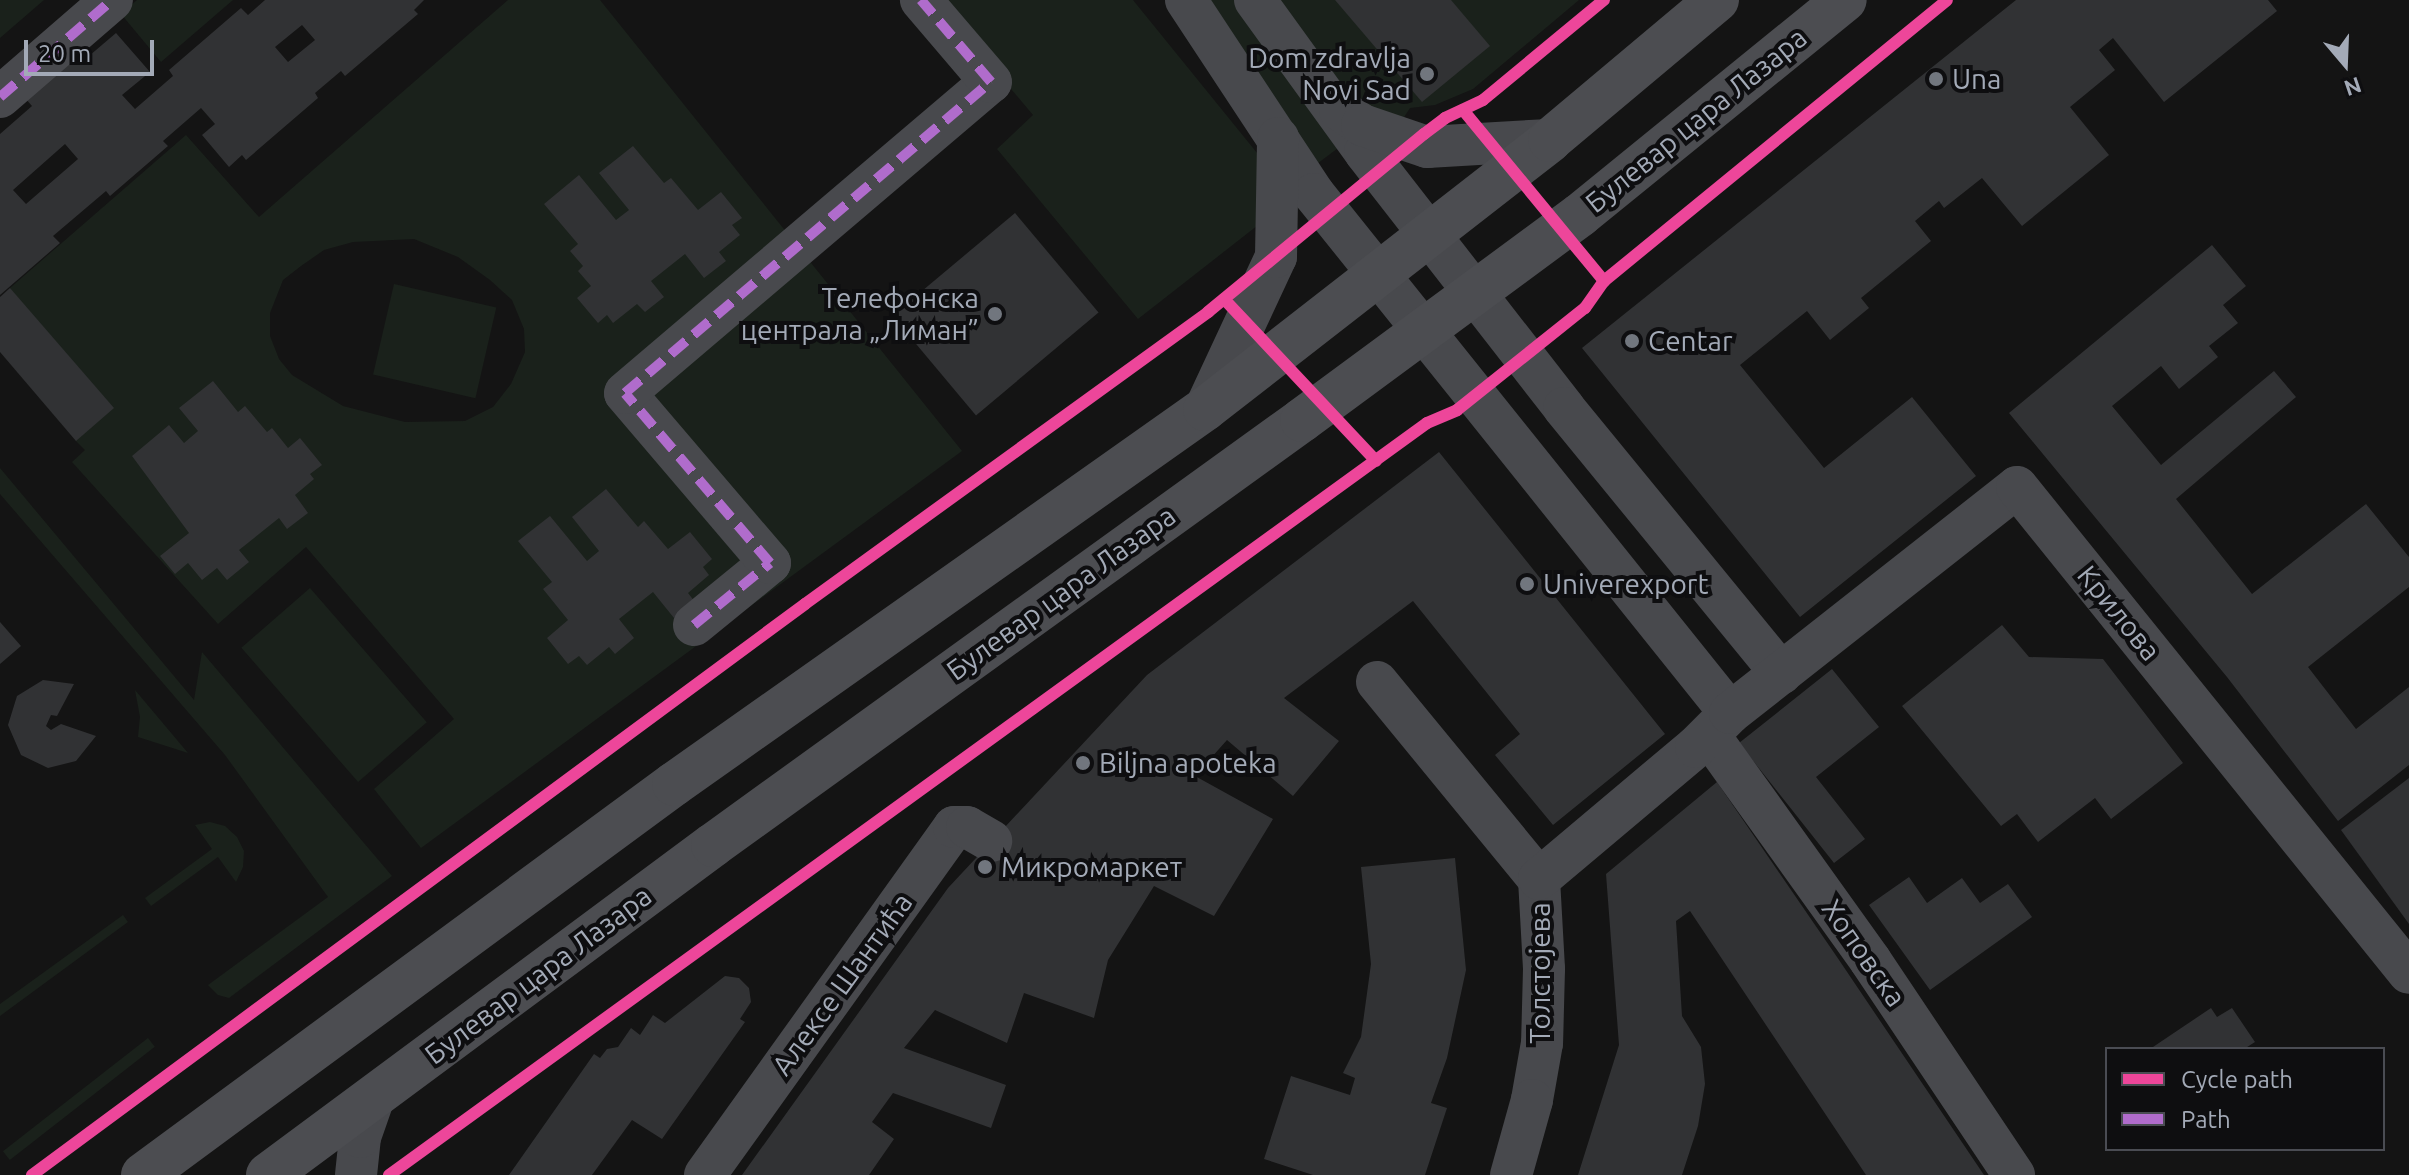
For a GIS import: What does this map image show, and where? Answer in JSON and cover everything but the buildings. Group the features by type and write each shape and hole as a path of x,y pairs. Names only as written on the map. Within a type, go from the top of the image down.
{"main road":[{"path":"143,1175 674,784 1205,409 1550,140 1717,0"},
{"name":"Булевар цара Лазара","path":"268,1175 700,854 1580,215 1845,0"}],"street":[{"path":"0,97 112,0"},
{"path":"694,625 770,563 625,393 991,82 921,0"},
{"path":"1186,0 1314,194 1490,412 1719,724"},
{"path":"1255,0 1365,152 1574,420 1781,673"},
{"path":"1327,100 1362,125 1427,147 1550,140"},
{"path":"1205,409 1276,257 1278,137"},
{"name":"Крилова","path":"1539,879 1781,673 2017,487 2409,973"},
{"name":"Толстојева","path":"1377,682 1539,879 1544,969 1542,1043 1532,1100 1511,1175"},
{"name":"Хоповска","path":"1719,724 1870,960 2014,1175"},
{"name":"Алексе Шантића","path":"705,1175 954,827 967,827 991,841"},
{"path":"356,1175 360,1137 374,1097"}],"shaded area":[{"path":"0,0 44,0 0,38"},
{"path":"137,0 233,0 161,62 121,14"},
{"path":"508,0 600,0 962,451 421,848 374,789 454,719 306,547 218,624 72,462 85,450 76,441 10,288 186,135 259,217","holes":["414,239 458,257 512,300 524,329 525,352 511,384 493,407 465,421 405,422 343,406 292,375 279,359 270,336 270,313 283,280 324,250 353,242"]},
{"path":"936,0 1133,0 1266,164 1262,222 1138,319 997,149 1033,115"},
{"path":"1186,0 1579,0 1473,89 1435,105 1410,108 1399,125 1354,136 1301,176"},
{"path":"394,284 496,308 475,398 373,375"},
{"path":"0,468 194,700 202,652 392,876 229,998 218,995 208,985 328,897 225,755 0,494"},
{"path":"310,588 427,722 358,782 241,648"},
{"path":"135,690 188,753 138,737 140,717"},
{"path":"210,822 225,826 237,837 244,851 243,867 236,882 218,857 151,906 145,898 212,849 195,825"},
{"path":"123,915 128,922 0,1016 0,1004"},
{"path":"148,1038 155,1047 10,1160 3,1151"}],"marked path":[{"path":"0,97 112,0"},
{"path":"694,625 770,563 625,393 991,82 921,0"}],"cycle path":[{"path":"32,1175 805,604 1208,312 1424,134 1445,118 1483,100 1604,0"},
{"path":"389,1175 1427,423 1457,410 1585,308 1604,281 1947,0"},
{"path":"1463,110 1604,281"},
{"path":"1224,299 1376,461"}],"place":[{"name":"Dom zdravlja Novi Sad","path":"1427,74"},
{"name":"Una","path":"1936,79"},
{"name":"Телефонска централа „Лиман”","path":"995,314"},
{"name":"Centar","path":"1632,341"},
{"name":"Univerexport","path":"1527,584"},
{"name":"Biljna apoteka","path":"1083,763"},
{"name":"Микромаркет","path":"985,867"}]}
